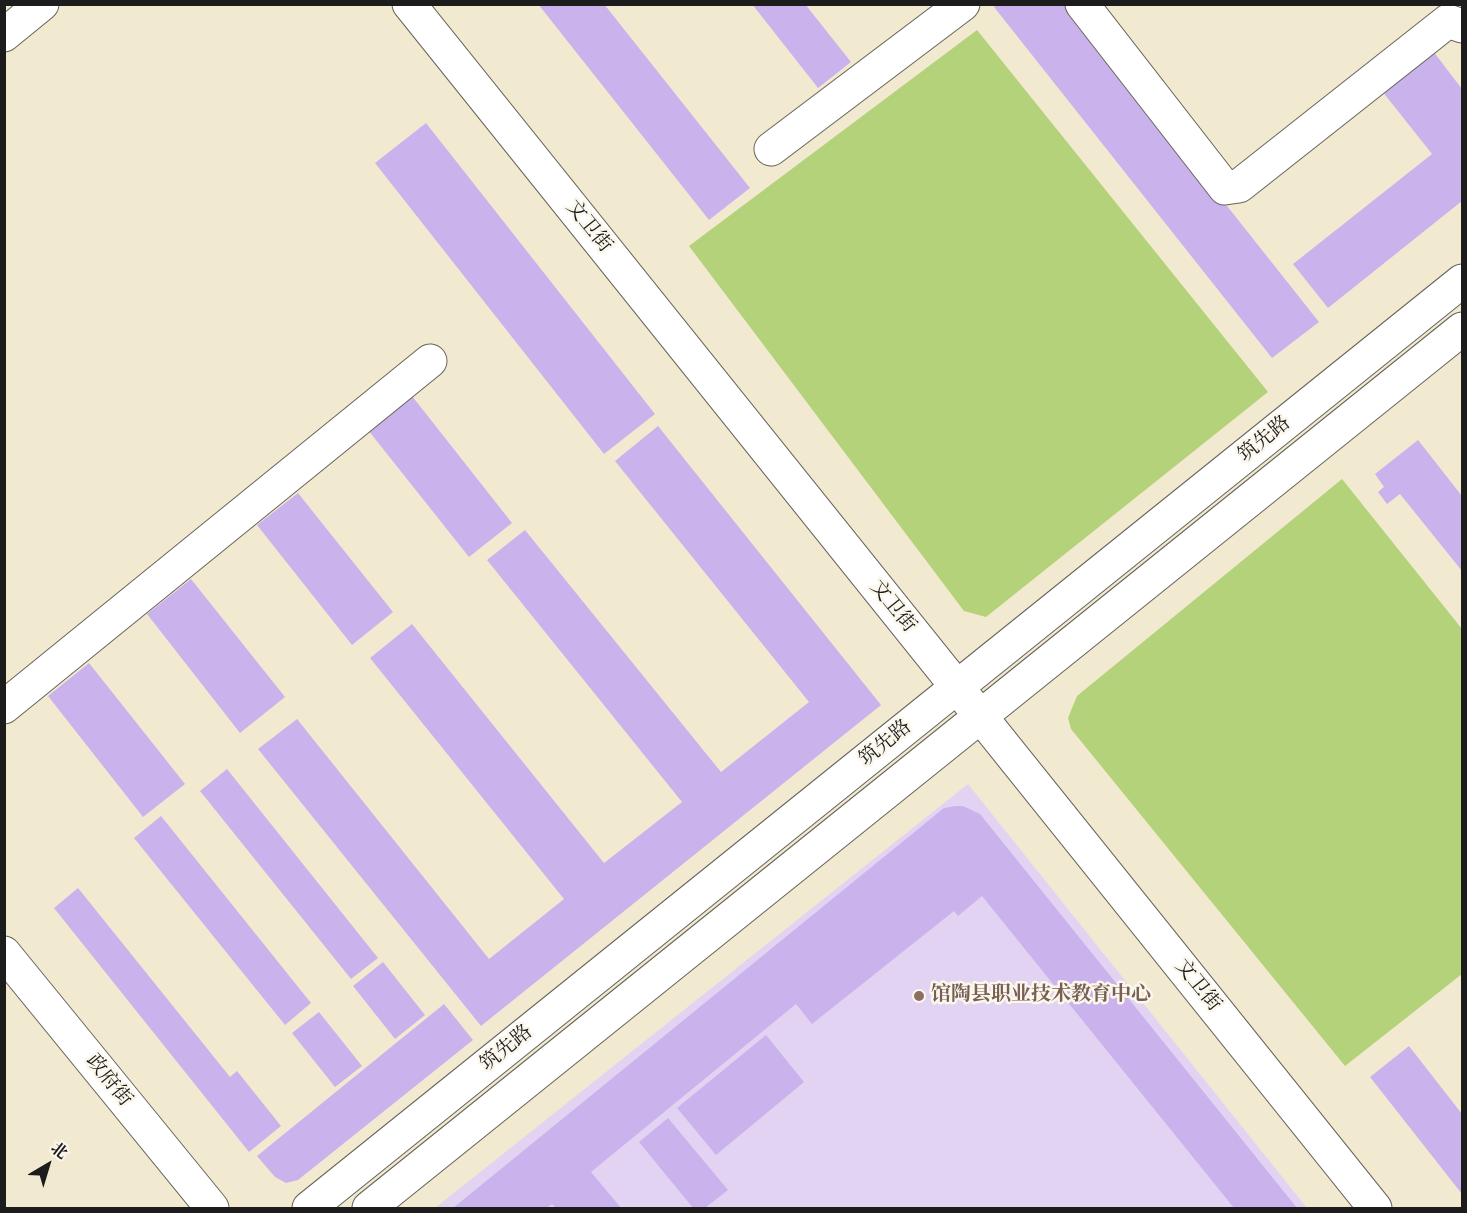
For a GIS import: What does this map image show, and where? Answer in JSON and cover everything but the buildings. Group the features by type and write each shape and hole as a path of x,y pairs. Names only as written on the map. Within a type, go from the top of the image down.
{"street":[{"path":"4,35 42,4"},
{"name":"文卫街","path":"409,4 1375,1209"},
{"path":"771,148 963,4"},
{"path":"1082,4 1225,188 1239,186 1448,21 1462,26"},
{"name":"筑先路","path":"309,1209 1462,280"},
{"name":"筑先路","path":"369,1209 1462,329"},
{"path":"4,707 429,361"},
{"name":"政府街","path":"4,953 212,1209"}],"shaded area":[{"name":"馆陶县职业技术教育中心","path":"968,784 1307,1208 435,1208"}],"green space":[{"path":"977,30 1268,392 986,617 964,611 689,246"},
{"path":"1342,479 1462,629 1462,974 1345,1066 1071,729 1068,718 1077,696"}],"place":[{"name":"馆陶县职业技术教育中心","path":"919,996"}]}
